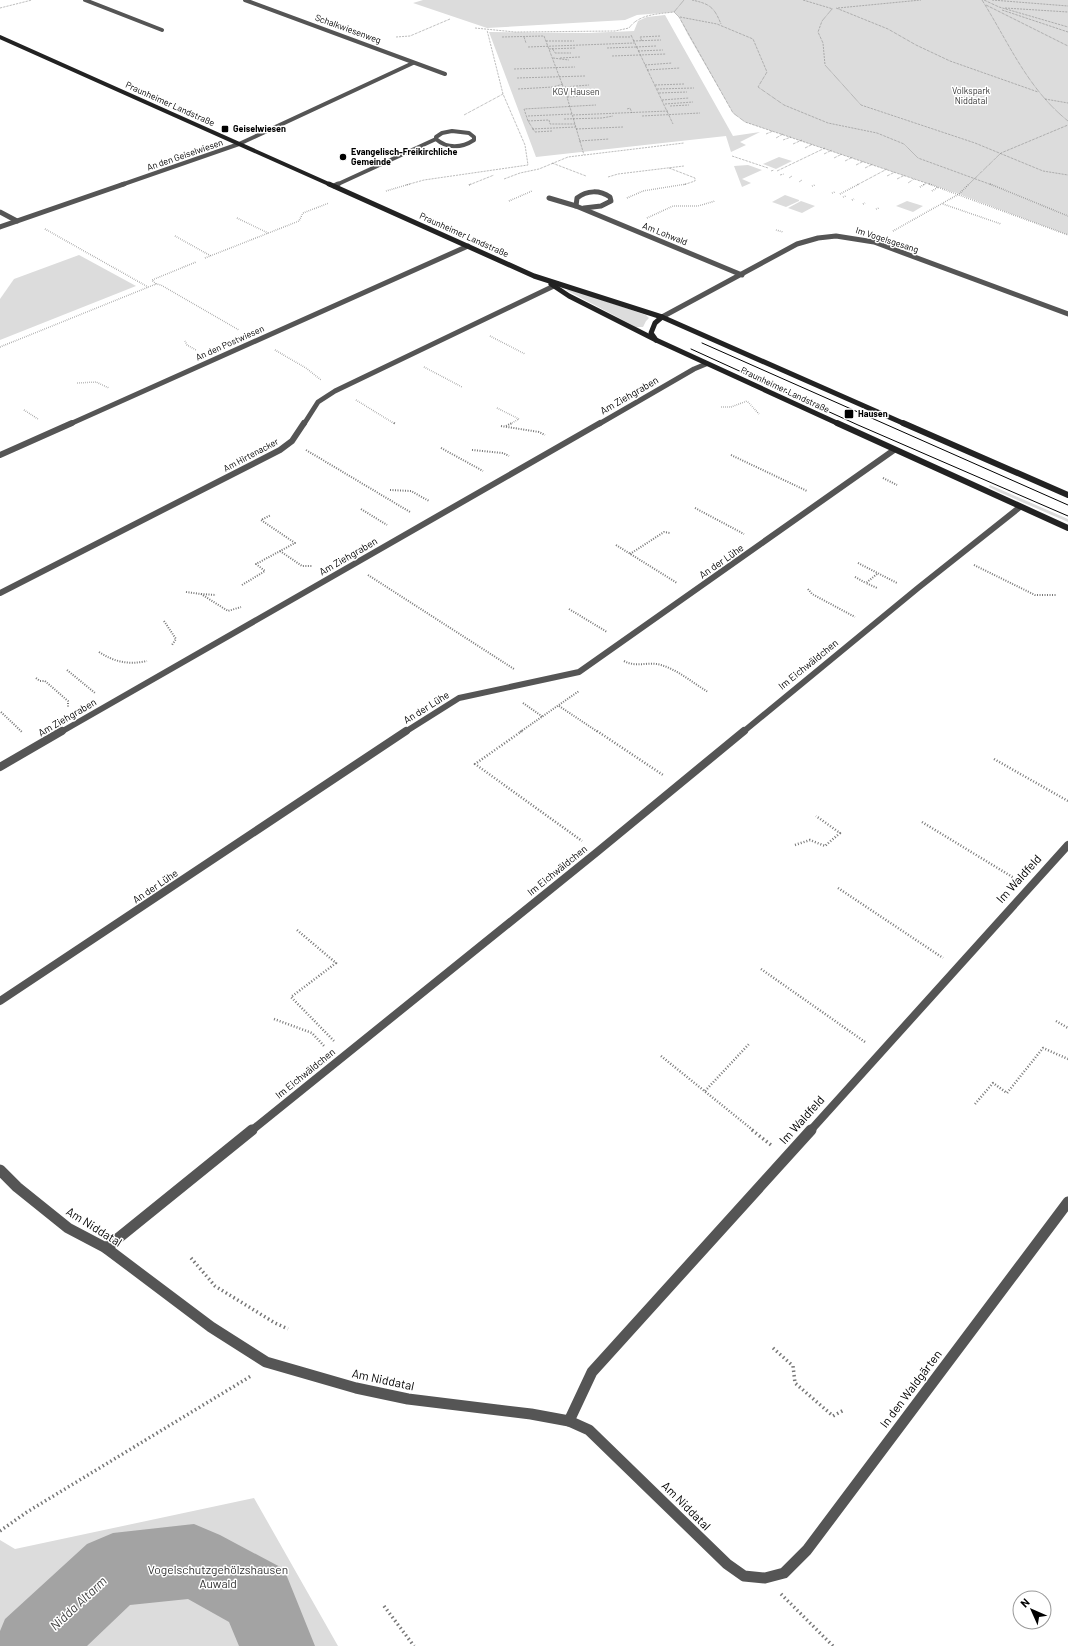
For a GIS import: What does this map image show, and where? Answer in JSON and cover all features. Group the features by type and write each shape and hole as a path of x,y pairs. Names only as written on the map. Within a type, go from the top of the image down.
{"main road":[{"name":"Praunheimer Landstraße","path":"0,37 543,280 662,317 1068,495"},
{"name":"Praunheimer Landstraße","path":"556,285 569,296 706,364 1068,528"},
{"path":"656,340 651,333 655,323 662,317"}],"street":[{"path":"85,0 162,30"},
{"name":"Schalkwiesenweg","path":"245,0 445,74"},
{"name":"An den Geiselwiesen","path":"0,227 239,144 413,63"},
{"path":"334,186 436,139 438,135 442,133 452,131 470,133 474,137 474,140 466,144 453,146 441,144 436,139"},
{"path":"576,206 577,198 588,192 605,194 610,197 611,201"},
{"name":"Am Lohwald","path":"549,198 582,208 742,275"},
{"name":"Am Lohwald","path":"582,208 601,206 611,201"},
{"path":"0,212 17,221"},
{"name":"Im Vogelsgesang","path":"662,317 672,310 742,275 797,244 818,237 848,236 874,242 1068,314"},
{"name":"An den Postwiesen","path":"0,455 468,246"},
{"name":"Am Hirtenacker","path":"0,593 280,450 292,441 316,405 337,390 407,358 556,285"},
{"name":"Am Ziehgraben","path":"0,766 706,364"},
{"name":"An der Lühe","path":"0,1001 435,712 459,698 579,672 894,450"},
{"name":"Im Eichwäldchen","path":"106,1248 597,852 896,606 1020,507"},
{"name":"Im Waldfeld","path":"569,1421 592,1372 956,967 1068,845"},
{"name":"Am Niddatal","path":"0,1170 17,1187 68,1228 106,1248 211,1327 266,1362 356,1388 408,1399 531,1414 569,1421 589,1430 726,1564 744,1576 765,1578"},
{"name":"In den Waldgärten","path":"765,1578 784,1573 807,1550 1068,1202"}],"path":[{"path":"0,8 32,0"},
{"path":"475,28 514,32 625,30 632,25 634,21 649,15 674,12 684,0"},
{"path":"692,0 703,2 714,8 721,24"},
{"path":"803,0 832,9 921,0"},
{"path":"983,0 1038,92 1057,114 1068,121"},
{"path":"983,0 1014,14 1068,32"},
{"path":"992,0 1068,6"},
{"path":"985,4 1068,46"},
{"path":"999,7 1068,12"},
{"path":"999,7 1068,27"},
{"path":"836,8 888,29 916,45 950,61 1038,92"},
{"path":"832,9 822,21 818,32 823,43 825,65 838,82 862,105 879,112 953,135 1044,171 1068,175"},
{"path":"674,12 679,17 733,113 745,122 905,175 1068,235"},
{"path":"679,17 721,24 753,39 767,72 758,87 784,105 828,123 876,133 904,144 918,158 975,178 1068,216"},
{"path":"396,37 410,36 450,19"},
{"path":"502,37 544,36 568,97 584,155"},
{"path":"610,37 631,36 665,104 673,124"},
{"path":"642,41 640,37 661,36"},
{"path":"524,37 526,42"},
{"path":"528,47 661,40"},
{"path":"546,41 574,41"},
{"path":"607,48 656,46"},
{"path":"552,48 554,53 571,53"},
{"path":"549,49 575,48"},
{"path":"638,51 663,50"},
{"path":"612,56 666,54"},
{"path":"553,58 580,57"},
{"path":"560,58 569,60"},
{"path":"645,65 672,63"},
{"path":"514,69 576,66"},
{"path":"647,70 680,68"},
{"path":"517,78 584,76"},
{"path":"655,85 684,84"},
{"path":"518,88 589,85"},
{"path":"657,89 694,88"},
{"path":"659,93 687,92"},
{"path":"452,131 453,121 503,94"},
{"path":"568,97 585,96"},
{"path":"662,100 689,98"},
{"path":"1044,99 1068,103"},
{"path":"670,105 693,102"},
{"path":"665,104 677,106 689,105"},
{"path":"552,131 535,132 528,121 528,116 524,109 596,105"},
{"path":"627,109 630,108 632,113"},
{"path":"528,116 668,111"},
{"path":"642,116 695,112 700,113"},
{"path":"564,119 602,118 613,116"},
{"path":"528,121 548,120 550,124 575,124"},
{"path":"874,242 959,194 1001,154 1068,125"},
{"path":"532,129 576,127"},
{"path":"576,129 623,127"},
{"path":"766,134 774,131"},
{"path":"776,138 783,134"},
{"path":"783,140 791,137"},
{"path":"579,141 609,139"},
{"path":"793,144 802,140"},
{"path":"504,179 520,173 539,169 568,157 684,143"},
{"path":"806,148 814,144"},
{"path":"777,171 825,148"},
{"path":"824,154 832,150"},
{"path":"834,158 842,154"},
{"path":"732,156 768,168"},
{"path":"845,161 853,157"},
{"path":"856,165 864,161"},
{"path":"552,163 600,181"},
{"path":"865,168 873,164"},
{"path":"588,192 589,188 600,181 618,174 684,166"},
{"path":"611,201 624,199 644,191 683,186 696,181 695,178 669,168"},
{"path":"840,194 887,169"},
{"path":"887,176 895,172"},
{"path":"780,175 784,174"},
{"path":"470,185 494,175"},
{"path":"897,179 905,175"},
{"path":"788,178 792,176"},
{"path":"908,182 915,179"},
{"path":"920,187 927,183"},
{"path":"932,191 939,187"},
{"path":"509,200 532,191"},
{"path":"627,228 673,206 698,206 715,201"},
{"path":"205,258 299,221 304,213 330,202"},
{"path":"943,203 1001,224"},
{"path":"26,218 148,287"},
{"path":"237,218 268,233"},
{"path":"175,236 212,256"},
{"path":"196,262 152,280 156,284 161,285 306,368 337,390 396,424"},
{"path":"0,347 156,284"},
{"path":"472,326 525,354"},
{"path":"407,358 462,387"},
{"path":"77,383 96,382 111,388"},
{"path":"721,407 733,407 748,401"},
{"path":"497,408 520,419 506,426"},
{"path":"501,426 539,432 551,436"},
{"path":"292,441 428,522"},
{"path":"441,448 500,481"},
{"path":"472,450 503,453 512,457"},
{"path":"730,455 811,493"},
{"path":"390,490 411,491 431,503"},
{"path":"696,508 762,544"},
{"path":"361,509 387,525"},
{"path":"242,585 265,571 256,564 295,543 261,520 270,515"},
{"path":"630,554 664,532 670,533"},
{"path":"616,545 693,593"},
{"path":"280,551 302,566 311,567 315,565"},
{"path":"968,562 1035,595 1056,595"},
{"path":"858,563 903,586"},
{"path":"353,565 535,682"},
{"path":"866,582 878,574"},
{"path":"855,577 877,588"},
{"path":"808,589 812,594 857,618"},
{"path":"186,592 216,595"},
{"path":"201,594 228,610 241,607"},
{"path":"569,609 623,642"},
{"path":"164,621 176,639 172,645"},
{"path":"99,652 118,662 135,663 148,661"},
{"path":"619,658 630,665 636,666 654,664 663,666 708,692"},
{"path":"67,670 99,696"},
{"path":"579,672 592,682 475,764 597,852"},
{"path":"36,678 45,682 68,701 68,714"},
{"path":"559,706 666,777"},
{"path":"1,712 27,737"},
{"path":"994,759 1068,801"},
{"path":"795,845 807,839 812,839 825,846 840,833 816,816"},
{"path":"922,822 1030,887"},
{"path":"838,888 956,967"},
{"path":"297,930 336,964 291,997 335,1041"},
{"path":"761,969 880,1053"},
{"path":"274,1019 312,1033 326,1048"},
{"path":"1056,1021 1068,1028"},
{"path":"704,1091 749,1044"},
{"path":"975,1104 993,1083 1007,1093 1043,1048 1068,1059"},
{"path":"661,1056 786,1157"},
{"path":"191,1258 215,1286 275,1323 288,1329"},
{"path":"773,1348 793,1366 795,1383 833,1416 844,1410"},
{"path":"0,1531 28,1512 248,1379 266,1362"},
{"path":"765,1578 833,1646"},
{"path":"384,1606 414,1646"}],"green space":[{"name":"Volkspark Niddatal","path":"423,0 1068,0 1068,235 959,194 745,122 733,113 679,17 674,12 637,15 625,20 487,28 413,3"},
{"name":"KGV Hausen","path":"665,15 733,136 760,132 740,142 746,145 731,152 726,136 536,157 489,32 588,33 634,31 638,21 647,17"},
{"path":"779,157 792,161 776,169 763,164"},
{"path":"748,165 762,170 742,179 751,183 742,187 734,166"},
{"path":"785,195 799,201 786,207 772,202"},
{"path":"801,201 815,206 802,213 788,208"},
{"path":"907,201 923,206 913,212 896,206"},
{"path":"79,255 136,286 0,340 0,299 14,279"},
{"path":"570,289 646,315 649,318 643,327 636,327 566,290"},
{"path":"990,485 1068,519 1068,522 999,492 989,487"},
{"name":"Vogelschutzgehölzshausen Auwald","path":"254,1498 338,1646 0,1646 0,1540 15,1549"}],"waterway":[{"name":"Nidda Altarm","path":"32,1646 113,1570 194,1561 257,1596 277,1646"}],"tram line":[{"path":"702,343 1068,505"},
{"path":"691,349 858,425 1068,516"}],"place":[{"name":"Geiselwiesen","path":"225,129"},
{"name":"Evangelisch-Freikirchliche Gemeinde","path":"343,157"},
{"name":"Hausen","path":"849,414"}]}
